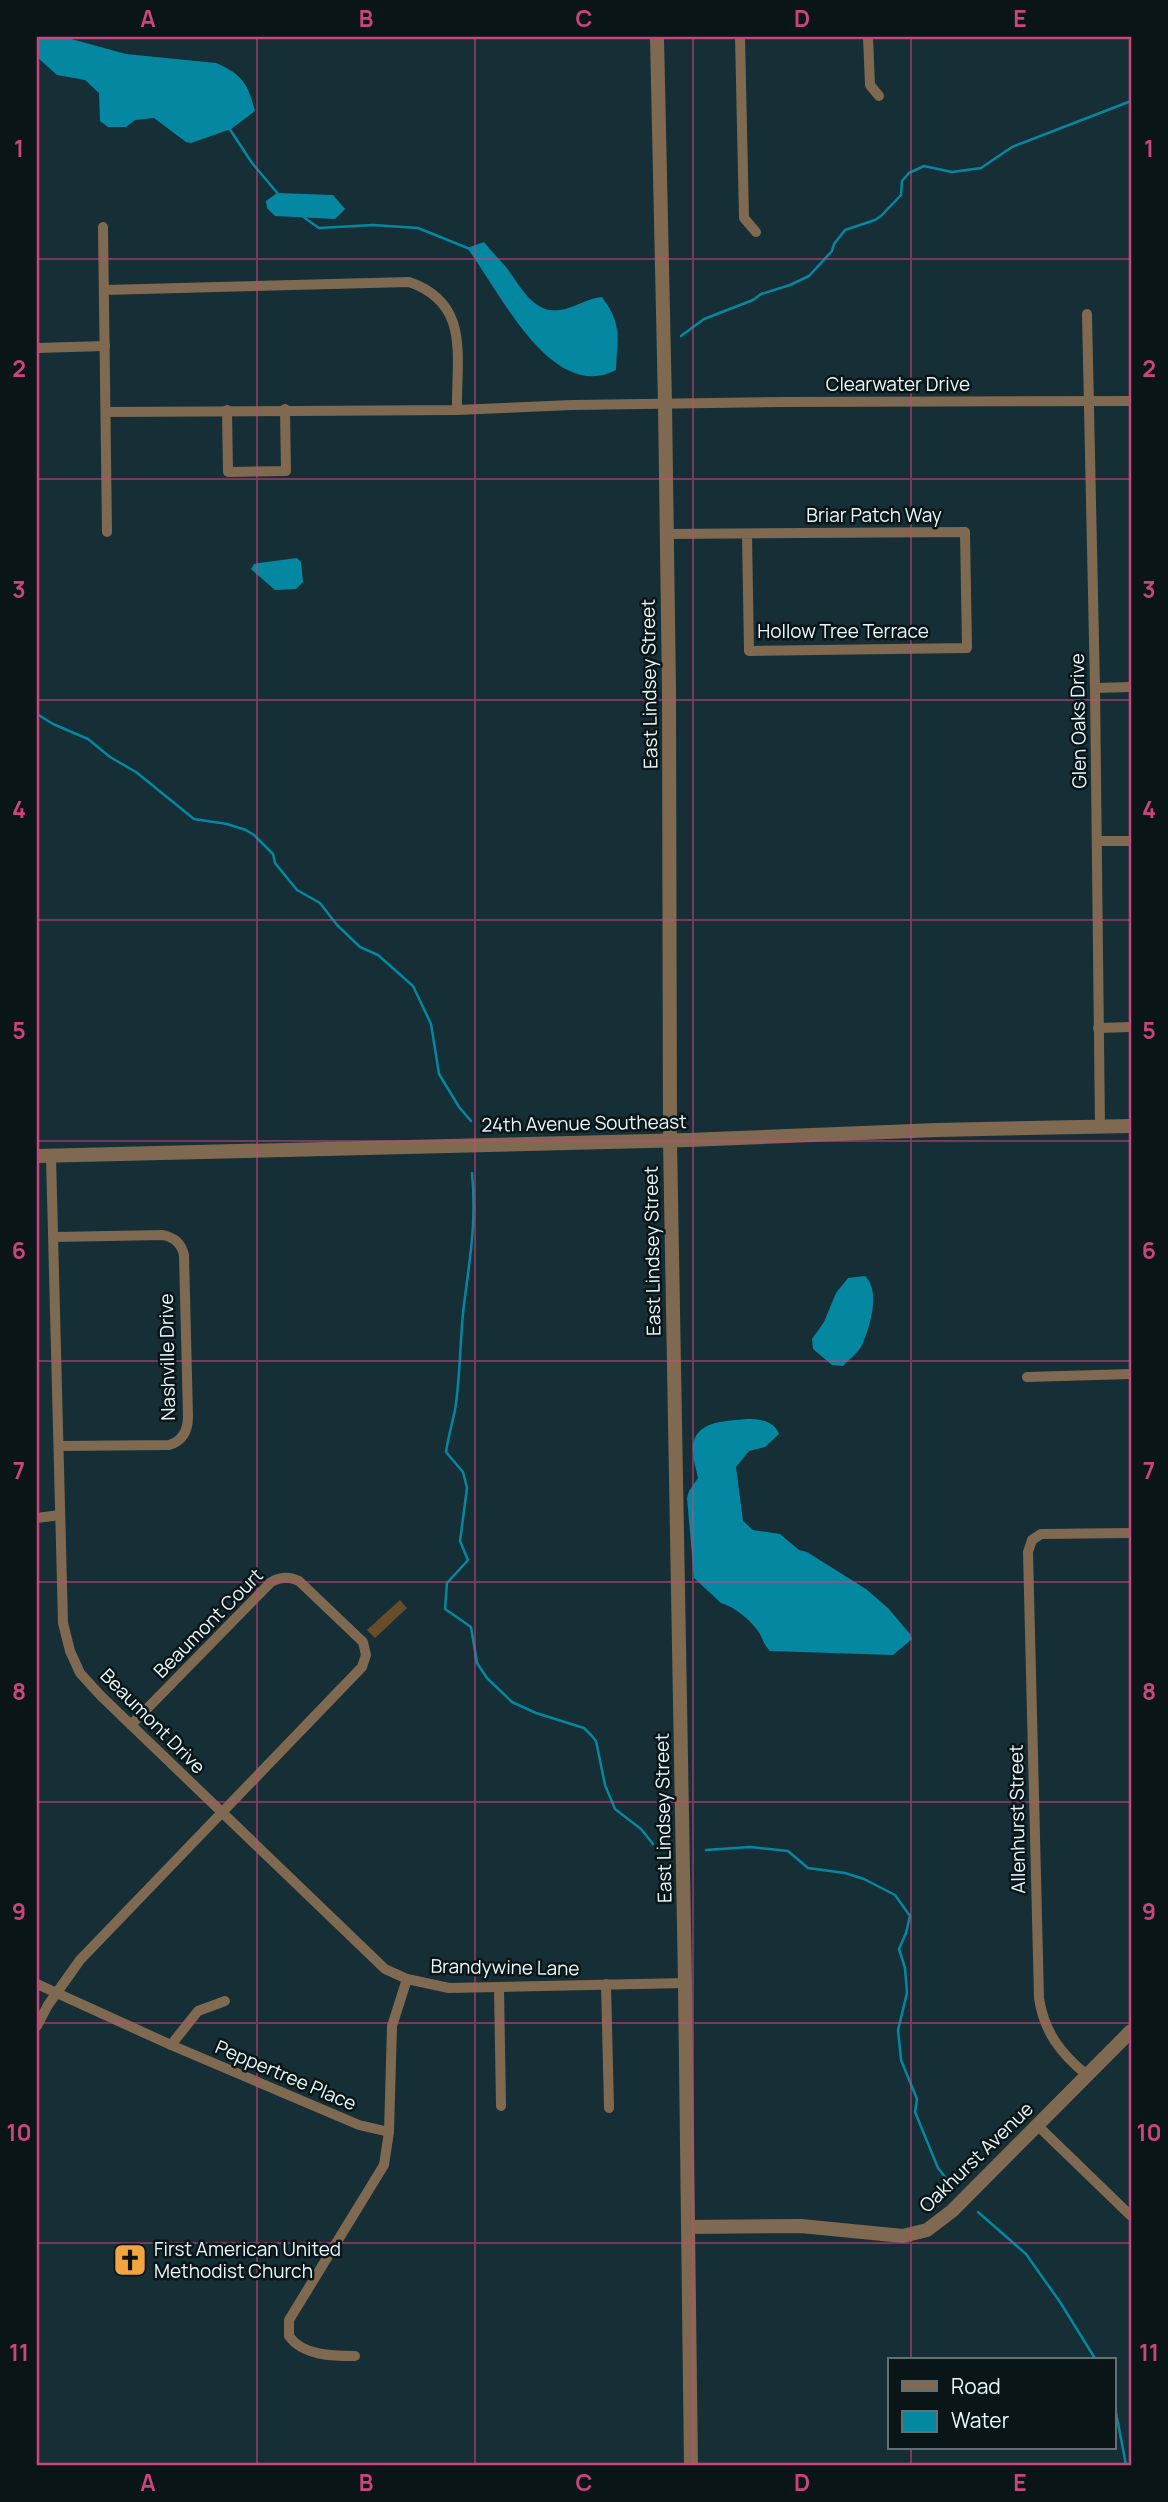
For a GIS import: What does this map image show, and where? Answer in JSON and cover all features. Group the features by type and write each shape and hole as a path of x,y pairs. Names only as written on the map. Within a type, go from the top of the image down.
{"street":[{"name":"East Lindsey Street","path":"656,37 665,404 670,1141 691,2465"},
{"path":"740,37 744,218 756,232"},
{"path":"868,37 870,85 879,96"},
{"path":"103,227 107,532"},
{"path":"104,290 409,282 417,284 439,298 452,314 456,332 457,410"},
{"name":"Glen Oaks Drive","path":"1087,314 1100,1127"},
{"path":"37,348 105,346"},
{"name":"Clearwater Drive","path":"106,412 1131,401"},
{"path":"227,410 228,472 286,471 285,410"},
{"name":"Briar Patch Way","path":"666,534 965,532 967,648"},
{"name":"Hollow Tree Terrace","path":"747,534 749,651 967,648"},
{"path":"1095,688 1131,687"},
{"path":"1097,841 1131,841"},
{"path":"1098,1028 1131,1027"},
{"name":"24th Avenue Southeast","path":"44,1156 670,1141 1131,1126"},
{"name":"Beaumont Drive","path":"44,1156 54,1237 63,1623 70,1651 87,1681 222,1814"},
{"name":"Nashville Drive","path":"54,1237 163,1235 176,1240 184,1255 188,1423 184,1436 176,1443 59,1446"},
{"path":"1027,1377 1131,1374"},
{"path":"37,1518 60,1516"},
{"name":"Allenhurst Street","path":"1087,2075 1073,2064 1053,2040 1042,2018 1039,1998 1029,1546 1032,1540 1041,1534 1131,1533"},
{"name":"Beaumont Court","path":"131,1725 271,1582 277,1579 288,1577 299,1581 363,1642 366,1655 362,1667 222,1814"},
{"path":"37,2026 55,1993 103,1935 222,1814"},
{"name":"Brandywine Lane","path":"222,1814 378,1964 407,1979 438,1987 685,1983"},
{"path":"355,2356 331,2356 302,2348 289,2336 288,2326 384,2165 389,2132 393,2026 407,1979"},
{"name":"Peppertree Place","path":"37,1984 171,2045 359,2125 389,2132"},
{"path":"606,1984 609,2108"},
{"path":"499,1987 501,2106"},
{"path":"171,2045 198,2011 225,2001"},
{"name":"Oakhurst Avenue","path":"689,2227 801,2226 903,2236 927,2230 952,2211 1131,2031"},
{"path":"1037,2125 1131,2216"}],"shaded area":[{"path":"400,1600 407,1608 375,1638 367,1630"}],"water":[{"path":"37,37 64,37 126,54 216,63 232,71 243,81 255,111 231,129 191,143 154,118 135,120 126,127 108,127 100,121 99,93 85,80 57,75 37,57"},
{"path":"277,193 333,195 345,209 335,219 275,216 267,208 266,201"},
{"path":"484,242 528,297 542,308 560,310 602,297 616,324 616,370 592,376 570,371 548,357 511,313 467,248"},
{"path":"297,558 301,562 303,582 296,589 275,590 251,569 254,564"},
{"path":"865,1276 870,1283 873,1300 865,1337 858,1351 843,1366 832,1365 813,1349 812,1339 824,1322 836,1293 848,1278"},
{"path":"748,1419 767,1422 774,1426 779,1434 765,1447 749,1451 736,1467 743,1521 753,1530 780,1534 799,1550 807,1552 866,1589 888,1608 912,1639 893,1655 770,1651 746,1618 721,1603 694,1578 687,1498 698,1478 694,1441 698,1433 712,1424"}],"waterway":[{"path":"681,336 704,319 809,276 832,251 845,230 881,216 901,195 902,181 909,173 924,166 952,172 981,168 1012,147 1131,101"},
{"path":"229,128 252,163 279,195"},
{"path":"302,216 319,228 373,225 418,228 470,249"},
{"path":"37,714 88,739 110,757 136,772 194,819 227,824 254,835 273,854 275,863 297,890 320,903 337,925 360,947 378,955 413,986 431,1024 439,1074 471,1121"},
{"path":"472,1173 472,1243 463,1313 457,1398 446,1452 463,1472 467,1488 460,1541 468,1560 447,1583 445,1609 471,1627 477,1663 487,1678 512,1702 536,1713 584,1728 591,1735 596,1741 605,1785 615,1809 641,1829 653,1844"},
{"path":"706,1850 750,1847 788,1851 808,1868 845,1873 864,1879 895,1895 910,1916 899,1949 905,1968 907,1993 898,2030 901,2060 917,2099 915,2112 938,2168 953,2187"},
{"path":"978,2212 1026,2254 1095,2358"},
{"path":"1116,2412 1126,2465"}],"place":[{"name":"First American United Methodist Church","path":"130,2260"}]}
